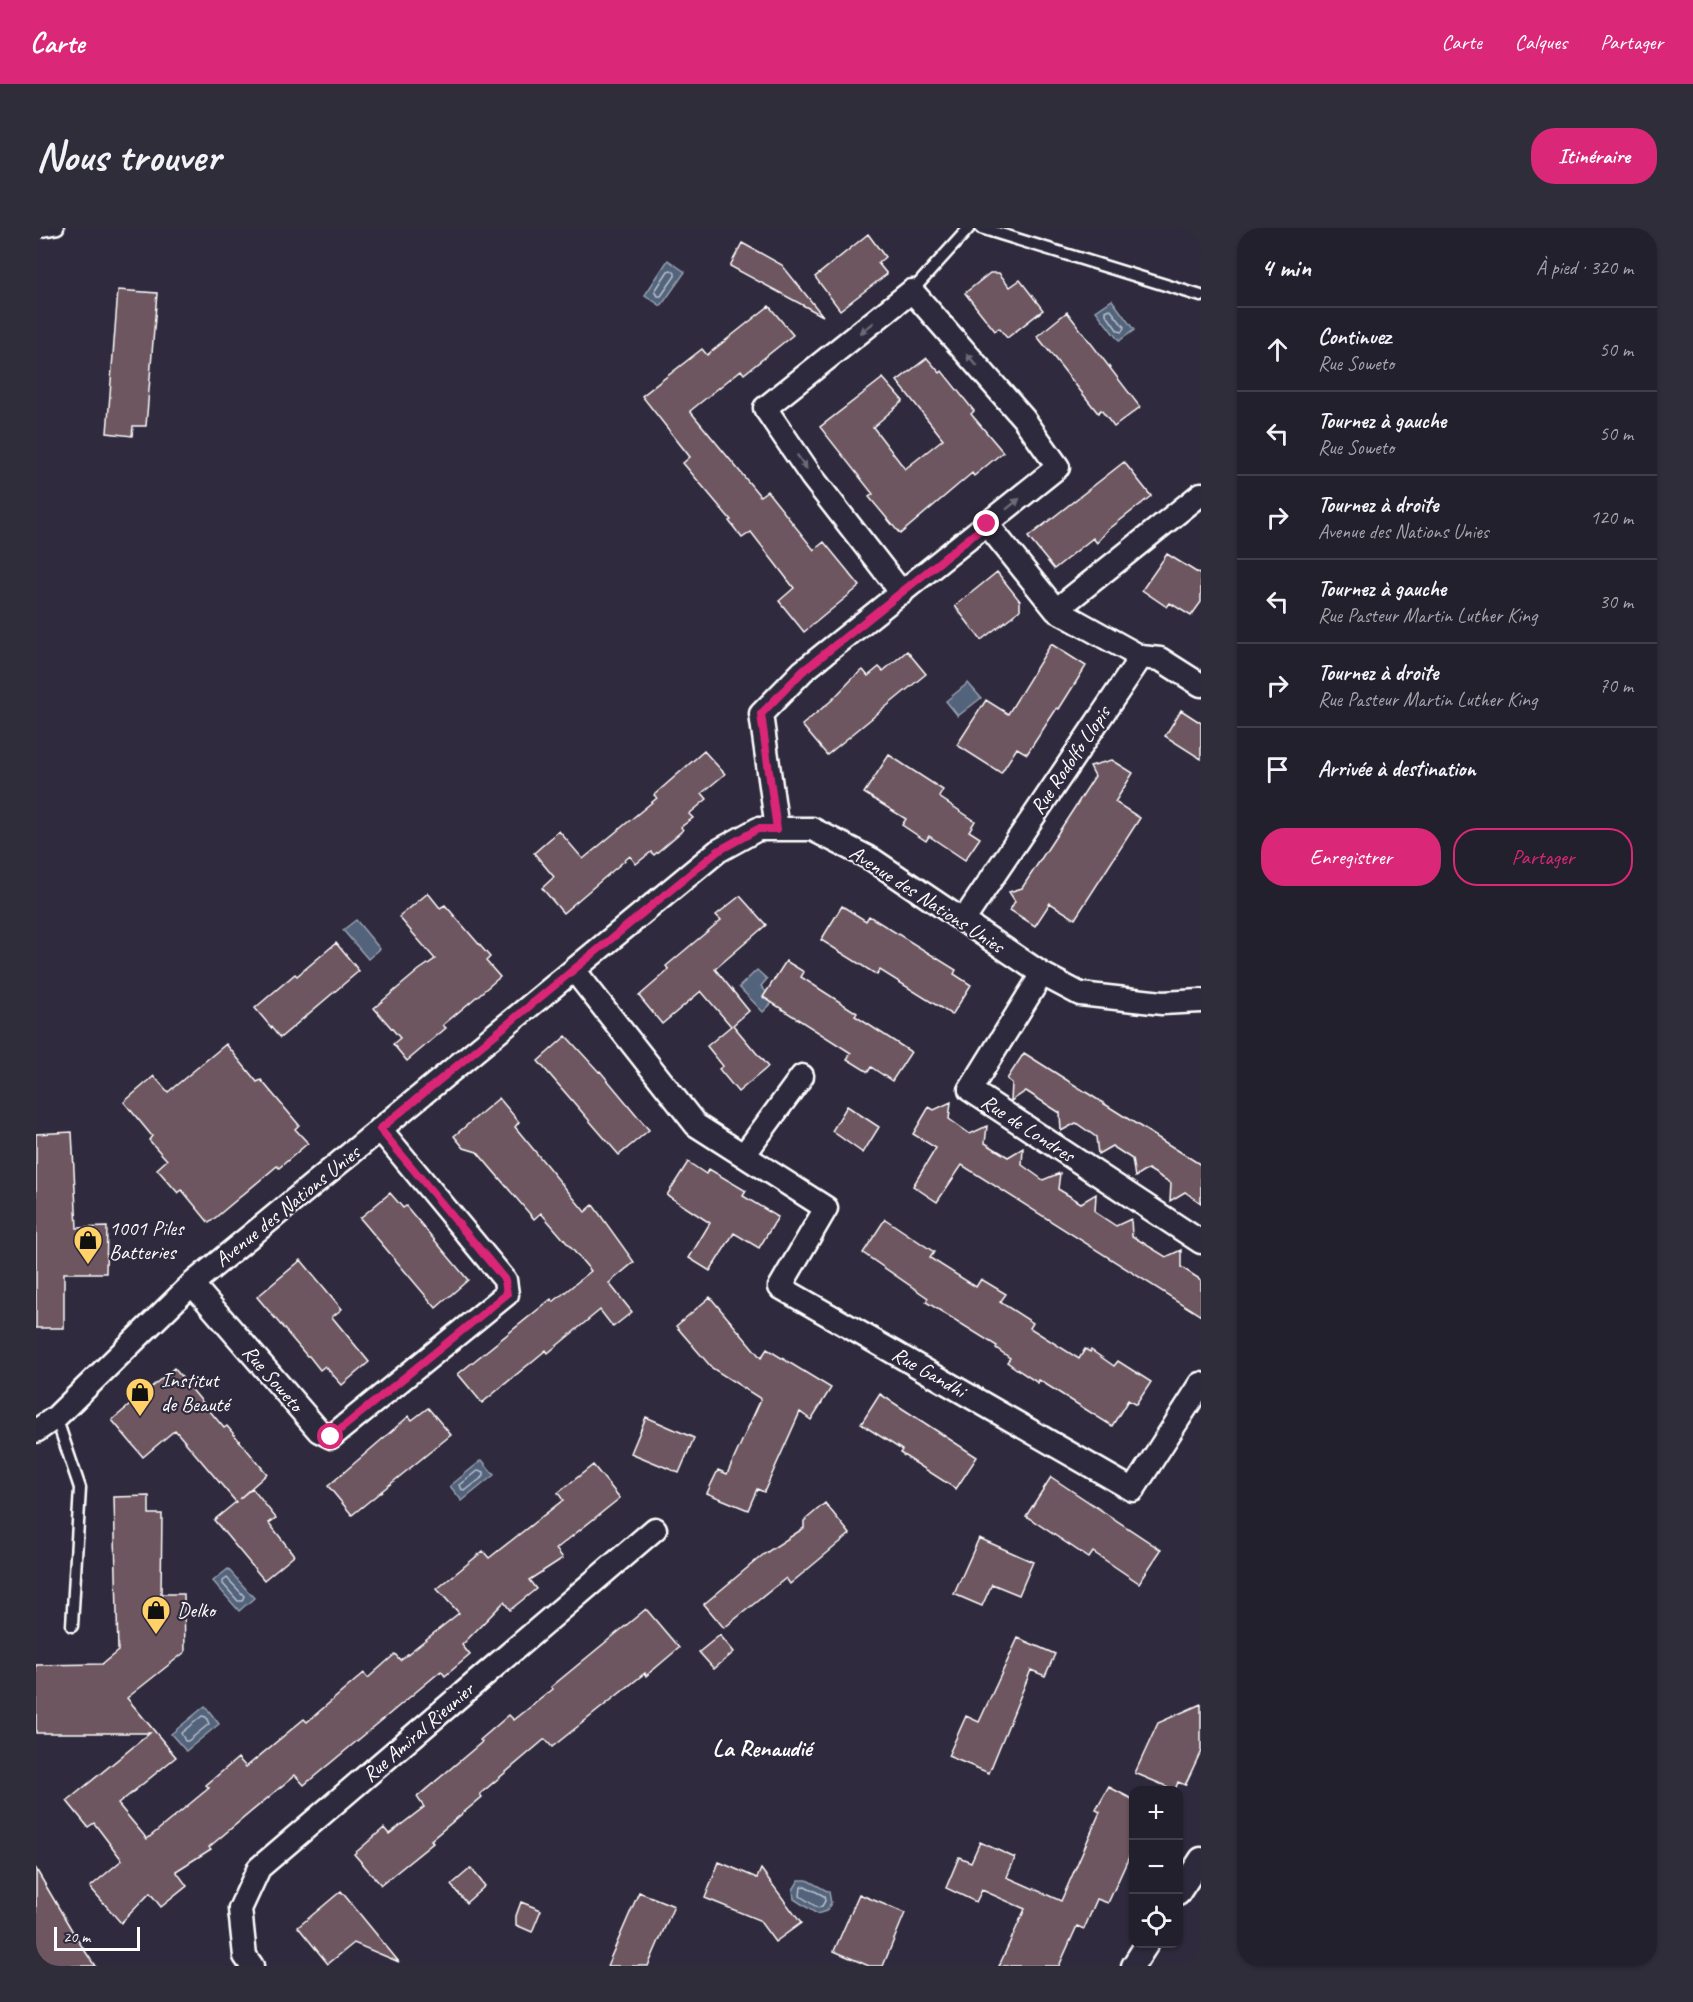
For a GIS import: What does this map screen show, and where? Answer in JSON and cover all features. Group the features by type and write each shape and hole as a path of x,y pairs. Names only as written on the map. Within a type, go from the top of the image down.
{"street":[{"path":"777,829 761,714 803,671 902,593 1058,468 1024,419 912,291 765,408 812,477 902,593"},
{"path":"1056,610 1201,494"},
{"path":"987,524 1056,610 1141,657 1160,659 1201,685"},
{"name":"Rue Rodolfo Llopis","path":"963,921 1141,657"},
{"name":"Avenue des Nations Unies","path":"36,1431 56,1418 192,1284 718,851 758,829 812,829 873,860 1042,974 1080,994 1162,1003 1201,1001"},
{"name":"Rue Gandhi","path":"574,970 696,1125 826,1208 780,1287 1133,1490 1201,1384"},
{"name":"Rue de Londres","path":"1042,974 970,1090 1201,1242"},
{"path":"744,1155 802,1076"},
{"name":"Rue Soweto","path":"192,1284 319,1431 331,1437 507,1294 505,1280 380,1129"},
{"name":"Rue Amiral Rieunier","path":"252,1966 245,1956 240,1908 259,1868 655,1529"},
{"path":"1183,1888 1201,1859"},
{"path":"1133,1966 1144,1948"}],"lane":[{"path":"36,232 58,228"},
{"path":"912,291 969,228"},
{"path":"981,228 1201,296"},
{"path":"56,1418 80,1488 72,1626"}],"water":[{"path":"668,260 685,272 661,306 645,295"},
{"path":"1112,300 1134,330 1119,341 1096,311"},
{"path":"968,683 981,698 958,716 946,701"},
{"path":"356,920 380,949 368,959 343,930"},
{"path":"757,970 767,979 761,986 774,1001 763,1012 739,987"},
{"path":"482,1460 494,1475 462,1501 450,1486"},
{"path":"228,1569 254,1598 239,1611 213,1581"},
{"path":"205,1706 219,1724 186,1751 171,1734"},
{"path":"799,1880 807,1880 829,1892 831,1903 826,1911 817,1914 794,1899 793,1890"}],"building":[{"path":"868,234 885,257 878,263 887,274 840,310 815,277"},
{"path":"742,243 782,265 823,316 730,266"},
{"path":"990,273 999,273 1010,287 1020,280 1043,310 1007,338 999,328 995,331 965,293"},
{"path":"118,290 157,293 146,426 133,426 132,436 107,433"},
{"path":"769,306 793,335 744,374 741,370 690,411 760,496 767,491 814,550 824,542 860,586 804,632 779,601 794,588 751,532 742,538 729,521 731,520 683,463 690,457 642,396 702,349 707,355"},
{"path":"1067,312 1140,407 1114,427 1101,410 1098,413 1037,336"},
{"path":"927,358 940,373 942,371 974,411 971,414 1003,452 974,476 972,473 900,534 869,497 873,494 820,427 883,378 903,401 873,427 905,469 943,439 897,381"},
{"path":"1124,462 1151,496 1108,530 1097,543 1093,538 1054,569 1028,537"},
{"path":"1167,554 1201,575 1201,602 1191,616 1170,603 1167,607 1142,590"},
{"path":"997,572 1020,601 1020,610 981,640 955,606"},
{"path":"1051,644 1086,666 1027,754 1017,748 1001,773 957,745 986,700 1008,714"},
{"path":"907,651 926,674 827,755 802,725 863,670 868,676 879,667 883,671"},
{"path":"1181,710 1201,723 1201,759 1165,736"},
{"path":"704,751 725,774 702,793 707,799 689,814 693,818 681,827 683,830 654,855 651,852 636,864 630,856 563,913 542,888 554,877 534,853 559,831 583,859 657,798 654,795"},
{"path":"889,755 943,790 939,797 975,821 969,831 980,838 965,860 929,836 926,841 902,825 906,819 864,793"},
{"path":"1112,760 1133,773 1115,802 1140,818 1075,919 1050,903 1035,926 1010,910 1015,901 1009,892 1022,888 1095,776 1090,766"},
{"path":"428,893 440,908 445,905 490,957 486,961 500,977 443,1025 446,1028 407,1061 393,1044 400,1038 374,1008 435,959 399,917"},
{"path":"740,896 766,925 715,969 749,1011 733,1025 768,1067 738,1092 719,1069 723,1066 707,1046 731,1026 701,991 662,1024 639,996 669,970 666,966 721,920 716,915"},
{"path":"842,906 866,921 869,916 956,970 954,974 971,985 952,1015 880,970 877,975 821,940"},
{"path":"336,943 359,971 280,1038 255,1008"},
{"path":"786,961 804,972 801,977 857,1013 855,1016 911,1052 892,1081 871,1067 868,1072 847,1059 851,1053 763,997"},
{"path":"566,1036 600,1071 649,1130 619,1155 538,1061"},
{"path":"226,1044 257,1082 261,1080 299,1125 295,1129 308,1143 209,1223 182,1190 178,1193 157,1169 167,1160 149,1140 152,1136 124,1102 154,1076 168,1092"},
{"path":"1024,1053 1201,1165 1201,1203 1185,1192 1170,1201 1171,1183 1148,1169 1135,1177 1132,1159 1112,1146 1098,1154 1096,1137 1076,1123 1061,1131 1060,1113 1026,1091 1011,1101 1012,1083 1007,1079"},
{"path":"499,1098 519,1122 515,1127 585,1212 593,1205 634,1262 609,1283 632,1312 613,1327 600,1310 548,1353 546,1350 482,1403 458,1374 551,1299 553,1302 591,1271 541,1213 534,1219 477,1152 464,1148 454,1136"},
{"path":"951,1102 949,1119 970,1134 987,1126 985,1143 1008,1157 1023,1148 1022,1165 1043,1180 1060,1173 1058,1189 1081,1203 1096,1194 1095,1212 1116,1226 1131,1219 1132,1236 1166,1257 1181,1250 1181,1267 1201,1280 1201,1316 962,1165 937,1202 913,1186 936,1148 913,1134 929,1107 934,1110"},
{"path":"847,1106 879,1127 863,1153 832,1131"},
{"path":"72,1132 77,1228 107,1227 106,1273 64,1273 64,1328 36,1328 36,1134"},
{"path":"688,1162 706,1174 709,1169 746,1191 743,1196 778,1217 759,1248 734,1233 710,1271 689,1258 710,1223 667,1195"},
{"path":"390,1193 403,1208 406,1206 468,1280 436,1308 360,1218"},
{"path":"885,1219 934,1252 930,1258 976,1287 981,1279 1006,1294 1000,1302 1033,1323 1030,1328 1079,1359 1085,1349 1090,1352 1091,1350 1114,1366 1118,1361 1151,1382 1136,1405 1128,1400 1112,1426 1039,1380 1038,1383 1018,1370 1007,1362 1010,1358 996,1348 997,1346 926,1302 928,1298 863,1253"},
{"path":"301,1260 342,1309 332,1317 369,1362 342,1385 325,1366 320,1370 257,1297"},
{"path":"710,1297 761,1358 767,1349 831,1388 811,1420 800,1412 764,1492 757,1489 748,1510 707,1493 718,1470 727,1474 761,1399 712,1368 676,1326"},
{"path":"174,1368 224,1428 227,1426 267,1474 239,1499 252,1488 276,1518 269,1523 294,1555 264,1580 214,1520 236,1502 175,1430 143,1457 112,1420"},
{"path":"880,1394 977,1457 956,1489 900,1453 902,1450 861,1424"},
{"path":"428,1408 451,1435 352,1515 328,1486 409,1416 412,1420"},
{"path":"646,1417 694,1438 679,1473 631,1453"},
{"path":"593,1465 620,1498 556,1549 563,1558 529,1580 536,1589 510,1610 504,1602 462,1645 470,1655 445,1676 441,1671 304,1785 295,1775 209,1847 211,1849 176,1871 187,1886 161,1907 150,1893 121,1923 90,1887 122,1860 94,1823 88,1827 67,1801 150,1733 36,1733 36,1665 102,1664 118,1651 114,1497 149,1496 149,1514 162,1514 161,1594 184,1594 185,1652 127,1698 176,1757 118,1804 147,1839 209,1788 206,1785 238,1758 246,1767 304,1719 307,1722 364,1673 368,1678 395,1654 400,1660 459,1613 437,1589 483,1551 489,1558 563,1500 558,1493"},
{"path":"1051,1477 1161,1550 1139,1583 1093,1552 1089,1558 1026,1516"},
{"path":"825,1503 850,1534 790,1584 786,1578 724,1628 704,1604 764,1554 804,1528 804,1521"},
{"path":"979,1538 1033,1562 1019,1595 992,1584 982,1606 954,1594"},
{"path":"646,1609 679,1648 552,1747 545,1739 480,1794 482,1797 431,1840 433,1843 381,1885 354,1854 384,1828 389,1834 424,1807 417,1797 482,1742 480,1740 509,1715 514,1720"},
{"path":"720,1635 734,1652 714,1669 699,1652"},
{"path":"1018,1638 1055,1654 1045,1676 1031,1670 989,1773 948,1756 966,1716 979,1722"},
{"path":"1201,1704 1201,1751 1185,1785 1178,1782 1176,1786 1166,1786 1135,1773 1158,1723"},
{"path":"1109,1787 1129,1797 1129,1857 1108,1903 1097,1899 1084,1929 1077,1926 1059,1966 999,1966 1025,1909 982,1890 976,1902 946,1888 959,1857 971,1862 980,1842 1015,1858 1007,1877 1061,1901 1100,1812 1096,1810"},
{"path":"719,1862 757,1878 761,1869 801,1923 775,1942 759,1920 705,1898"},
{"path":"471,1868 485,1886 466,1903 451,1885"},
{"path":"36,1869 77,1939 95,1966 36,1966"},
{"path":"341,1891 399,1962 354,1943 328,1964 298,1927"},
{"path":"639,1892 674,1906 648,1966 607,1966"},
{"path":"859,1894 905,1913 883,1966 869,1966 834,1951"},
{"path":"521,1902 541,1910 532,1932 516,1925 516,1916"}],"place":[{"name":"1001 Piles Batteries","path":"88,1266"},
{"name":"Institut de Beauté","path":"140,1418"},
{"name":"Delko","path":"156,1636"}],"district":[{"name":"La Renaudié","path":"762,1748"}],"route":[{"path":"331,1437 507,1294 505,1280 380,1129 718,851 758,829 777,829 761,714 803,671 987,524"}]}
